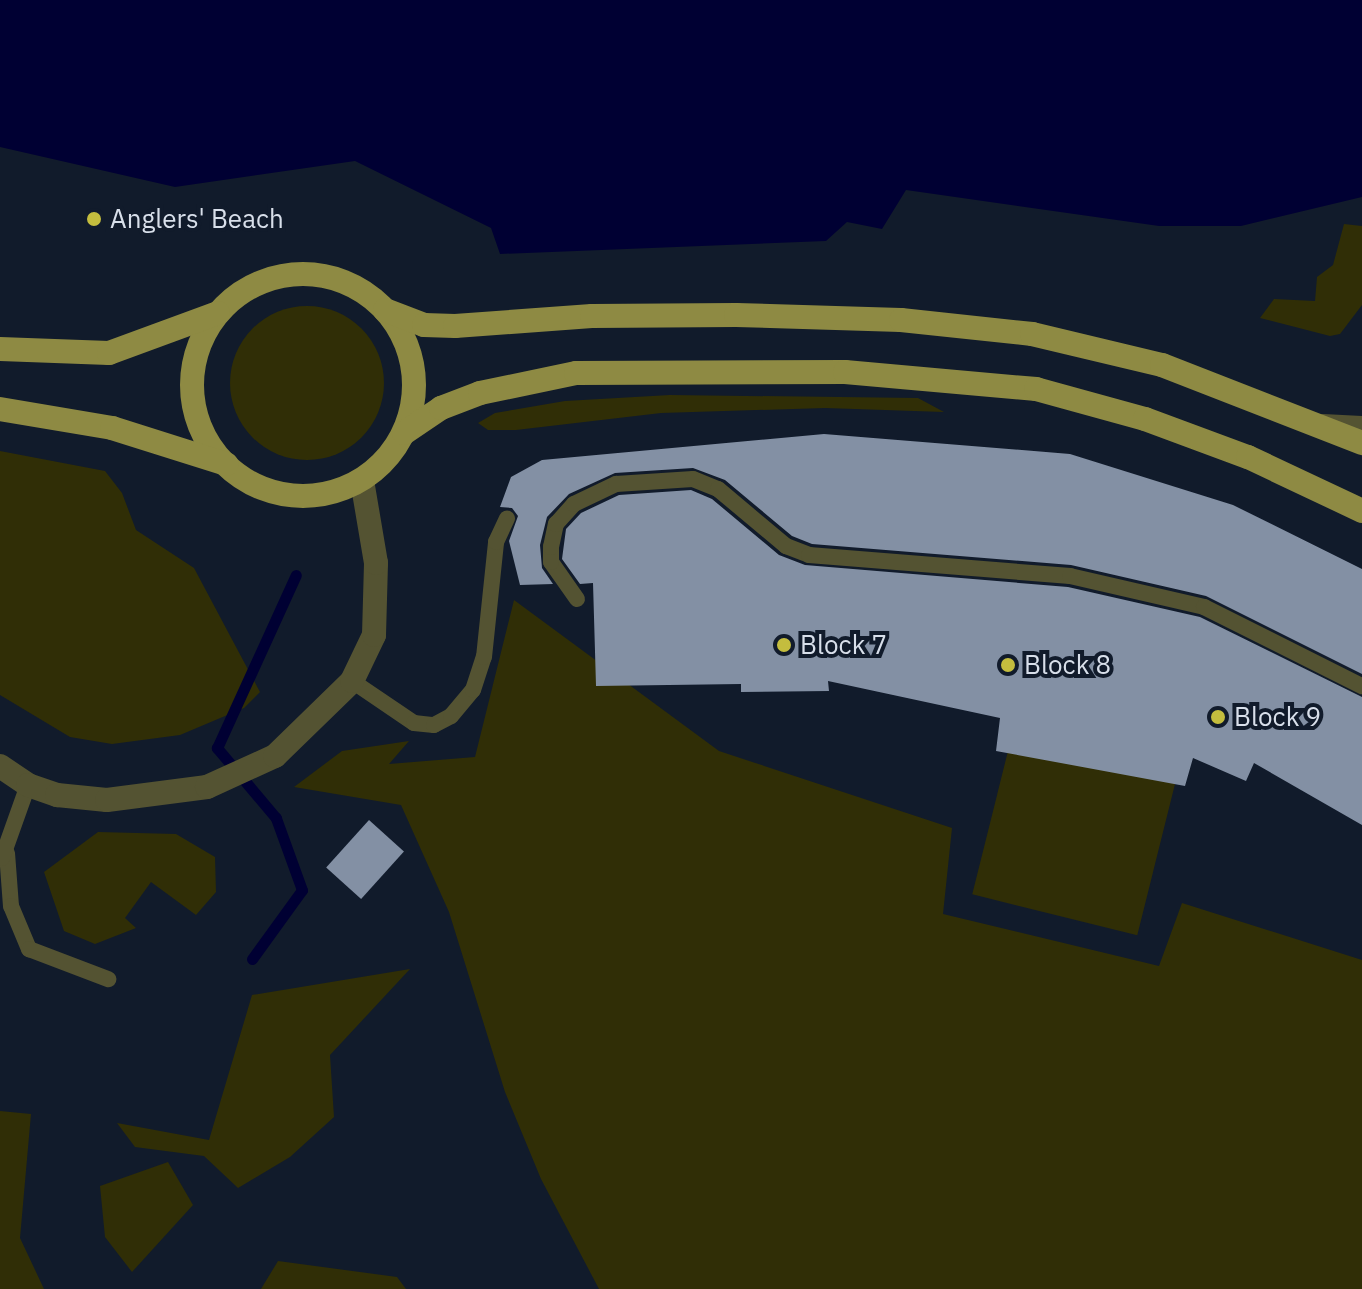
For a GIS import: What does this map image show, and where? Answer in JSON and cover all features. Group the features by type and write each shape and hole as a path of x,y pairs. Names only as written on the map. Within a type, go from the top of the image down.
{"main road":[{"path":"292,274 326,276 359,288 385,310 404,337 414,369 414,402 404,433 387,460 362,480 335,492 291,494 250,482 226,464 210,444 193,395 197,352 220,313 239,293 292,274"},
{"path":"385,310 424,325 455,326 592,316 736,315 901,320 1018,333 1162,365 1318,422 1362,443"},
{"path":"0,349 109,353 220,313"},
{"path":"404,433 441,408 480,393 576,373 845,372 1036,389 1145,419 1248,457 1362,511"},
{"path":"0,409 112,428 226,464"}],"street":[{"path":"0,766 28,785 82,801 207,787 275,756 352,681 374,635 377,604 373,530 362,480"}],"lane":[{"path":"1318,422 1362,424"},
{"path":"577,599 551,562 556,524 574,504 616,484 693,479 718,489 786,546 809,555 1070,576 1204,607 1362,686"},
{"path":"352,681 414,723 434,725 451,716 473,690 484,657 496,542 507,518"},
{"path":"28,785 3,857 11,906 29,949 108,979"}],"shaded area":[{"path":"0,0 1362,0 1362,197 1241,226 1159,226 906,190 882,229 847,222 826,241 500,254 491,228 355,161 175,187 0,147"},
{"path":"1344,224 1362,226 1362,305 1340,334 1330,336 1260,318 1274,299 1315,301 1317,277 1333,265"},
{"path":"307,306 337,312 362,328 378,353 384,383 378,413 362,438 337,454 307,460 277,454 252,438 236,413 230,383 236,353 252,328 277,312"},
{"path":"670,395 918,398 944,412 825,408 661,413 516,430 488,430 478,423 495,413 565,401"},
{"path":"0,451 105,471 122,493 136,530 194,568 260,692 244,708 180,735 112,744 70,737 0,695"},
{"path":"514,600 719,751 952,828 943,914 1159,966 1182,903 1362,960 1362,1289 599,1289 541,1179 505,1092 449,912 401,805 294,787 342,751 409,741 389,764 475,757"},
{"path":"1011,739 1176,780 1137,935 972,894"},
{"path":"98,832 176,834 215,857 216,892 196,915 151,882 125,918 136,928 95,944 64,931 44,872"},
{"path":"410,969 330,1055 334,1117 290,1157 238,1188 204,1156 135,1147 117,1123 209,1140 252,995"},
{"path":"0,1111 31,1114 20,1238 44,1289 0,1289"},
{"path":"168,1162 193,1205 132,1272 105,1237 100,1186"},
{"path":"278,1261 397,1277 406,1289 261,1289"}],"building":[{"path":"824,434 1070,454 1233,505 1362,569 1362,674 1206,596 1071,565 812,544 792,536 725,480 693,468 615,473 569,494 547,517 540,545 542,568 553,584 520,585 509,541 518,516 512,508 500,507 511,477 542,460"},
{"path":"691,490 712,499 779,555 805,565 1068,587 1200,617 1362,697 1362,825 1254,763 1246,781 1193,758 1185,786 996,751 1000,718 828,681 829,691 741,692 741,684 596,686 593,583 580,584 562,559 566,529 581,513 619,495"},
{"path":"369,820 404,851 361,899 326,868"}],"waterway":[{"path":"252,959 302,890 276,818 217,748 296,575"}],"place":[{"name":"Anglers' Beach","path":"94,219"},
{"name":"Block 7","path":"784,645"},
{"name":"Block 8","path":"1008,665"},
{"name":"Block 9","path":"1218,717"}]}
